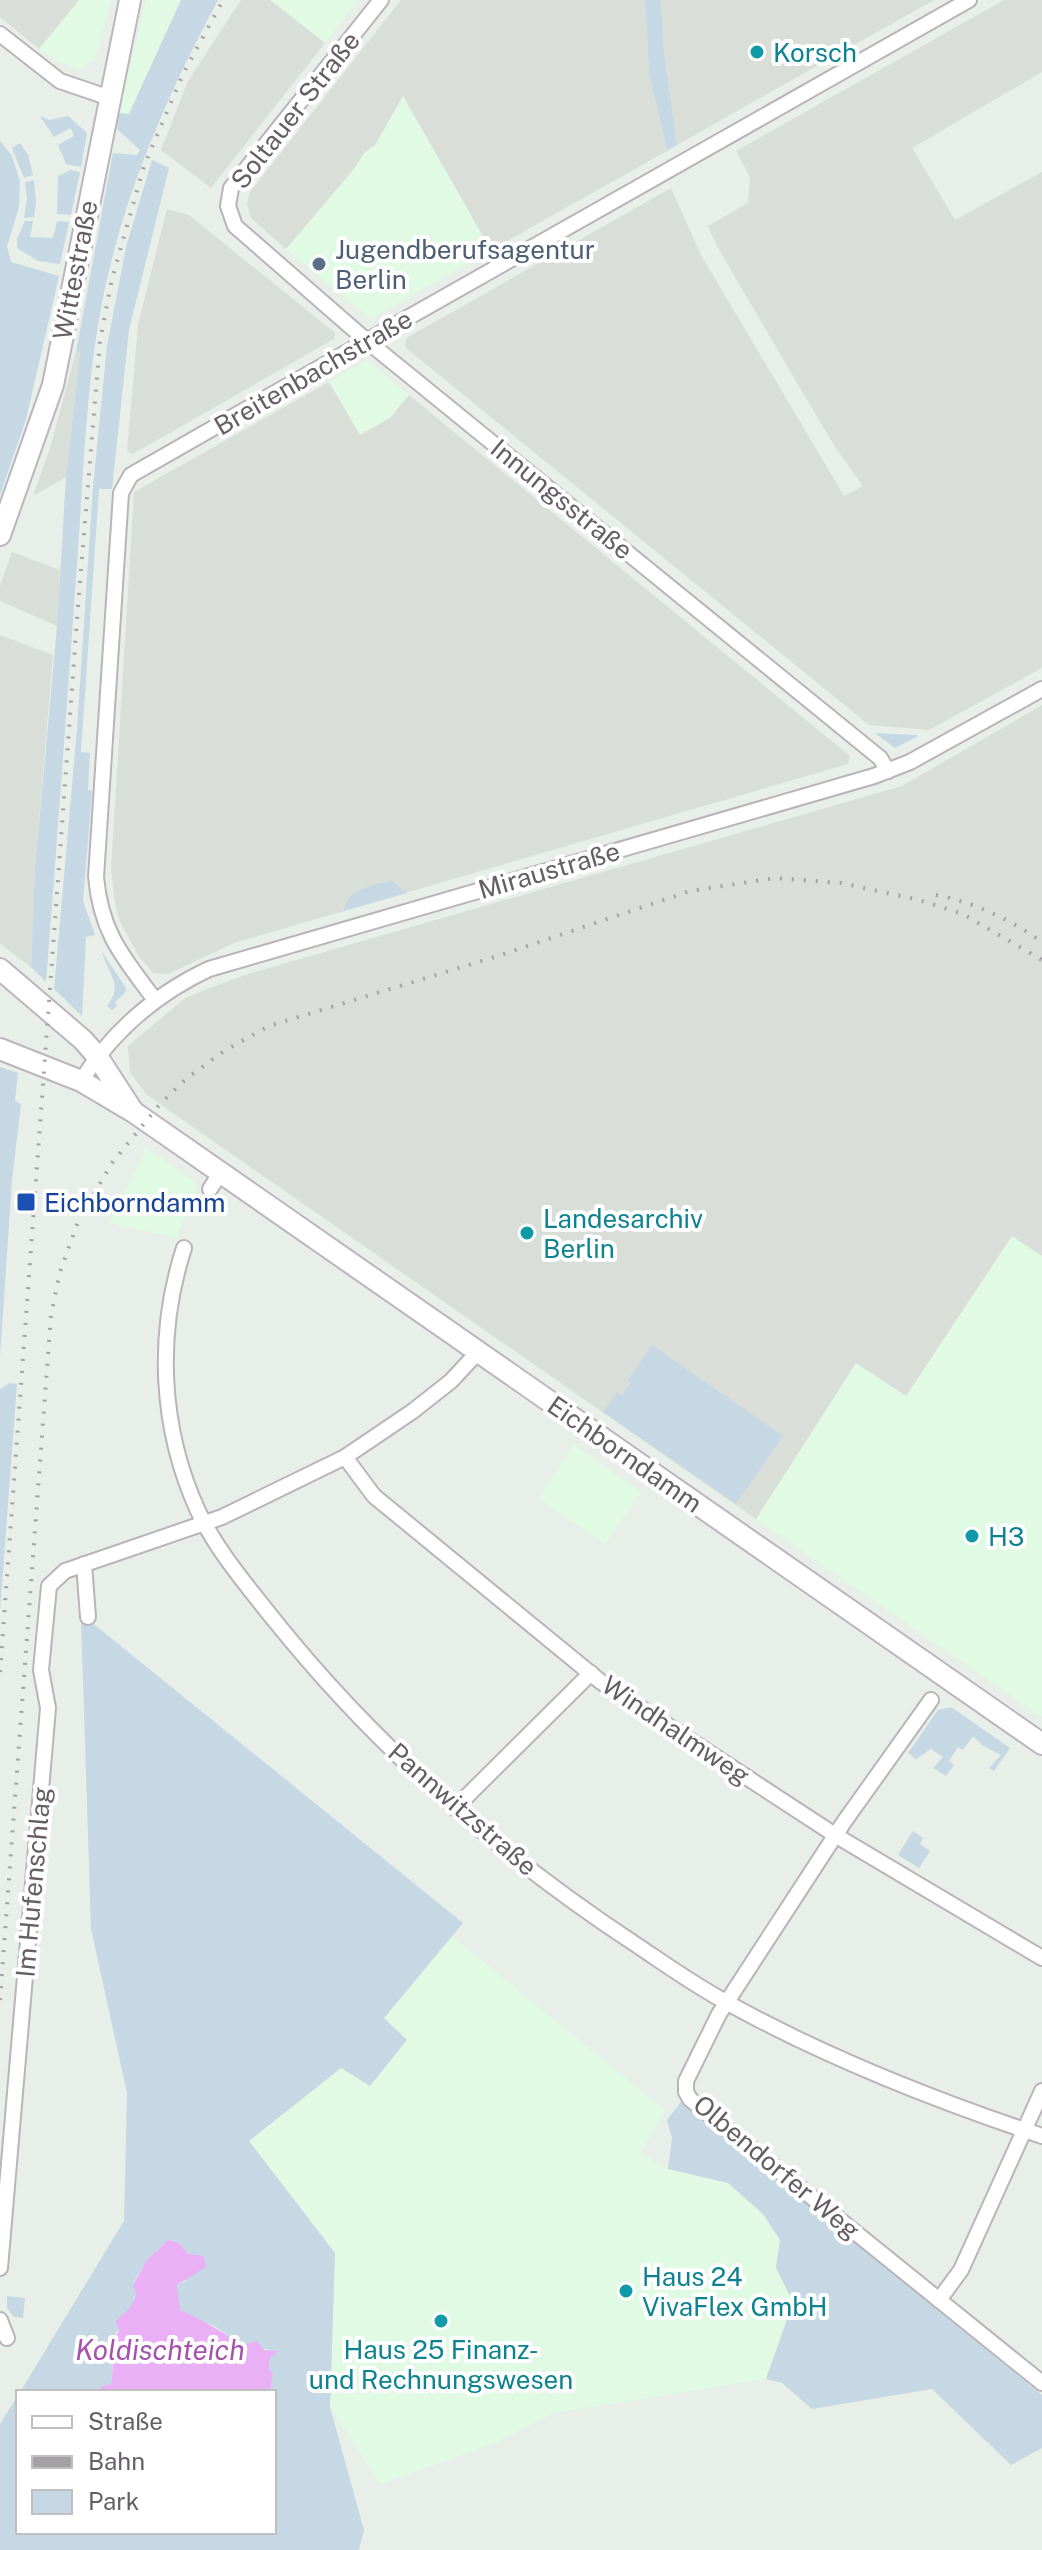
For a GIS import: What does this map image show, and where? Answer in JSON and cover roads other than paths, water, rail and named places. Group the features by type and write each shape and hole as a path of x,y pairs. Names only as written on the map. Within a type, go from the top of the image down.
{"main road":[{"name":"Wittestraße","path":"0,535 53,385 130,0"},
{"path":"0,969 97,1056 135,1113"},
{"name":"Eichborndamm","path":"0,1049 81,1081 135,1113 215,1180 478,1352 1042,1744"}],"street":[{"name":"Soltauer Straße","path":"235,226 228,206 231,188 381,0"},
{"name":"Breitenbachstraße","path":"155,1000 107,930 96,877 122,488 131,475 969,0"},
{"path":"0,34 60,81 110,98"},
{"name":"Innungsstraße","path":"235,226 367,341 880,758 888,771"},
{"name":"Miraustraße","path":"81,1081 97,1056 155,1000 209,969 888,771 1042,689"},
{"name":"Pannwitzstraße","path":"184,1248 173,1284 167,1325 166,1393 178,1458 205,1523 229,1561 306,1660 367,1724 455,1808 547,1883 727,2003 867,2069 1042,2136"},
{"name":"Im Hufenschlag","path":"0,2268 48,1708 41,1670 49,1586 65,1571 205,1523 345,1457 451,1381 478,1352"},
{"name":"Windhalmweg","path":"345,1457 374,1496 591,1673 835,1835 1042,1958"},
{"path":"84,1564 88,1617"},
{"path":"455,1808 591,1673"},
{"name":"Olbendorfer Weg","path":"931,1700 835,1835 719,2014 686,2081 686,2092 690,2099 1042,2383"},
{"path":"939,2300 961,2270 1042,2091"},
{"path":"0,2320 7,2338"}],"water":[{"name":"Koldischteich","path":"168,2240 179,2243 188,2254 204,2256 206,2267 177,2285 180,2310 242,2345 257,2341 264,2350 278,2351 270,2358 269,2369 273,2373 270,2390 98,2390 111,2384 114,2343 119,2331 116,2321 134,2301 133,2285 147,2260"}],"railway":[{"path":"0,1672 100,341 112,279 144,166 183,74 223,0"},
{"path":"0,2000 51,1315 60,1272 79,1219 112,1163 160,1104 186,1079 224,1051 269,1026 498,956 690,891 775,878 841,883 919,900 963,914 1042,960"},
{"path":"936,895 992,913 1042,942"}],"place":[{"name":"Korsch","path":"757,52"},
{"name":"Jugendberufsagentur Berlin","path":"319,264"},
{"name":"Eichborndamm","path":"26,1202"},
{"name":"Landesarchiv Berlin","path":"527,1233"},
{"name":"H3","path":"972,1536"},
{"name":"Haus 24 VivaFlex GmbH","path":"626,2291"},
{"name":"Haus 25 Finanz- und Rechnungswesen","path":"441,2321"}]}
